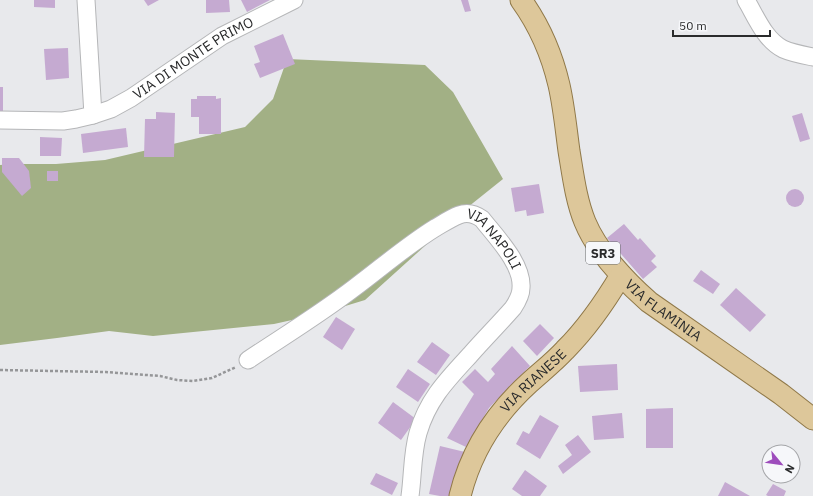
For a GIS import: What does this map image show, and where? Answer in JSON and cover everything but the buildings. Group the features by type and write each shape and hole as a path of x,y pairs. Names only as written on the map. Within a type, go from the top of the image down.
{"main road":[{"name":"VIA FLAMINIA","path":"520,0 530,14 554,67 561,97 578,200 583,218 590,234 606,258 649,302 781,394 813,419"},
{"name":"VIA RIANESE","path":"460,496 473,456 490,426 519,392 558,358 576,339 596,314 621,275"}],"street":[{"path":"86,0 93,115"},
{"name":"VIA DI MONTE PRIMO","path":"0,120 63,121 111,110 222,36 294,0"},
{"path":"746,0 763,30 774,42 783,49 813,57"},
{"name":"VIA NAPOLI","path":"248,360 348,293 409,246 457,215 471,214 482,219 515,262 521,284 520,295 513,308 450,376 432,400 422,420 415,444 412,463 415,495"}],"path":[{"path":"0,370 106,372 160,376 177,380 193,381 212,378 248,360"}],"green space":[{"path":"287,59 425,65 453,92 503,179 468,207 365,300 319,314 274,324 153,336 109,331 0,345 0,165 56,164 105,160 245,127 273,99"}]}
